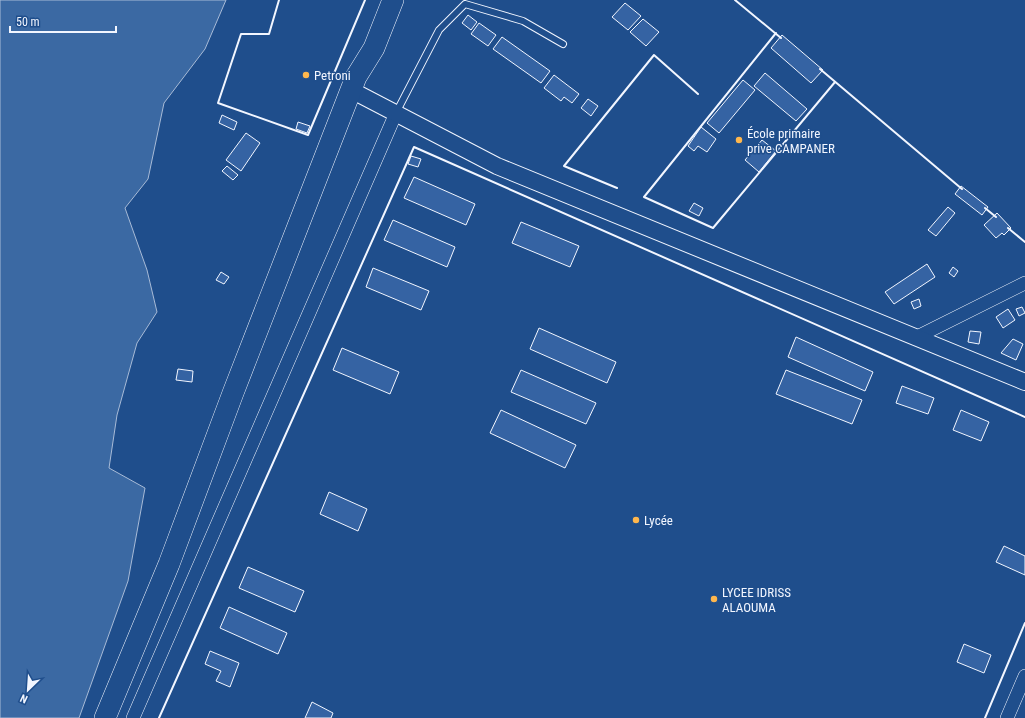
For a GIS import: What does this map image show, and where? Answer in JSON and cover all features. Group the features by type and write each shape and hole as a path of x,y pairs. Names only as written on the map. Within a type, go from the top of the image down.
{"highway":[{"path":"354,84 360,48 379,0"},
{"path":"105,718 169,564 233,393 354,84 374,48 393,0"}],"street":[{"path":"354,84 396,113 497,166 1025,382"},
{"path":"133,718 396,113"},
{"path":"915,338 1025,283"},
{"path":"1007,718 1025,676"}],"lane":[{"path":"396,113 440,30 465,4 523,21 563,44"}],"water":[{"path":"0,0 226,0 205,49 164,103 148,179 125,208 147,270 157,312 137,343 117,415 109,468 145,488 128,581 79,718 0,718"}],"building":[{"path":"625,3 641,16 628,30 612,17"},
{"path":"468,15 477,22 471,30 462,23"},
{"path":"643,19 659,32 646,46 630,32"},
{"path":"479,23 496,35 488,46 471,34"},
{"path":"782,35 823,70 811,83 771,48"},
{"path":"502,37 550,71 541,83 493,49"},
{"path":"765,73 807,109 796,121 754,86"},
{"path":"554,75 579,94 572,103 564,97 561,101 544,88"},
{"path":"743,80 755,90 719,133 707,123"},
{"path":"588,99 598,106 591,116 581,108"},
{"path":"222,115 237,122 234,130 219,123"},
{"path":"298,122 310,126 307,133 296,129"},
{"path":"701,127 716,139 707,152 698,146 694,151 688,146"},
{"path":"246,133 260,143 241,171 226,160"},
{"path":"762,140 776,151 759,172 745,160"},
{"path":"411,156 421,159 418,167 408,164"},
{"path":"227,166 238,175 233,180 222,171"},
{"path":"414,177 475,204 466,225 404,198"},
{"path":"961,186 988,207 982,215 955,194"},
{"path":"694,203 703,208 699,216 689,211"},
{"path":"948,207 955,213 936,236 928,230"},
{"path":"997,213 1011,228 1004,235 1002,233 996,238 984,225"},
{"path":"393,220 455,247 447,267 384,240"},
{"path":"521,222 579,246 570,267 512,243"},
{"path":"927,264 935,277 894,304 885,292"},
{"path":"953,267 958,271 954,277 949,273"},
{"path":"373,268 429,291 421,310 366,287"},
{"path":"221,272 229,277 224,284 216,280"},
{"path":"919,299 921,306 914,309 911,302"},
{"path":"1022,307 1025,313 1019,316 1016,309"},
{"path":"1008,309 1015,320 1003,328 996,317"},
{"path":"539,328 616,362 607,383 530,349"},
{"path":"970,331 981,332 979,344 968,342"},
{"path":"796,337 873,372 865,391 788,357"},
{"path":"1013,339 1023,344 1016,360 1001,353"},
{"path":"342,348 399,372 390,394 333,370"},
{"path":"178,369 193,371 192,382 176,380"},
{"path":"521,370 596,403 586,424 511,392"},
{"path":"786,370 862,400 852,424 776,394"},
{"path":"902,386 934,398 928,414 896,403"},
{"path":"501,410 576,445 565,468 490,433"},
{"path":"961,410 989,422 981,441 953,430"},
{"path":"329,492 367,509 358,531 320,514"},
{"path":"1004,546 1025,556 1025,575 996,562"},
{"path":"248,567 304,591 295,612 239,588"},
{"path":"229,607 287,633 278,654 220,628"},
{"path":"964,644 991,655 984,673 957,662"},
{"path":"210,651 239,663 230,687 216,681 221,671 205,664"},
{"path":"312,702 333,713 331,718 305,718"}],"wall":[{"path":"279,0 269,34 241,34 218,103 308,135 365,0"},
{"path":"735,0 781,38"},
{"path":"776,33 644,197 713,228 835,82"},
{"path":"617,188 564,166 654,55 698,94"},
{"path":"820,69 962,189"},
{"path":"159,718 414,147 1025,417"},
{"path":"985,208 996,217"},
{"path":"1008,228 1025,242"},
{"path":"985,718 1025,623"}],"place":[{"name":"Petroni","path":"306,75"},
{"name":"École primaire prive CAMPANER","path":"739,140"},
{"name":"Lycée","path":"636,520"},
{"name":"LYCEE IDRISS ALAOUMA","path":"714,599"}]}
